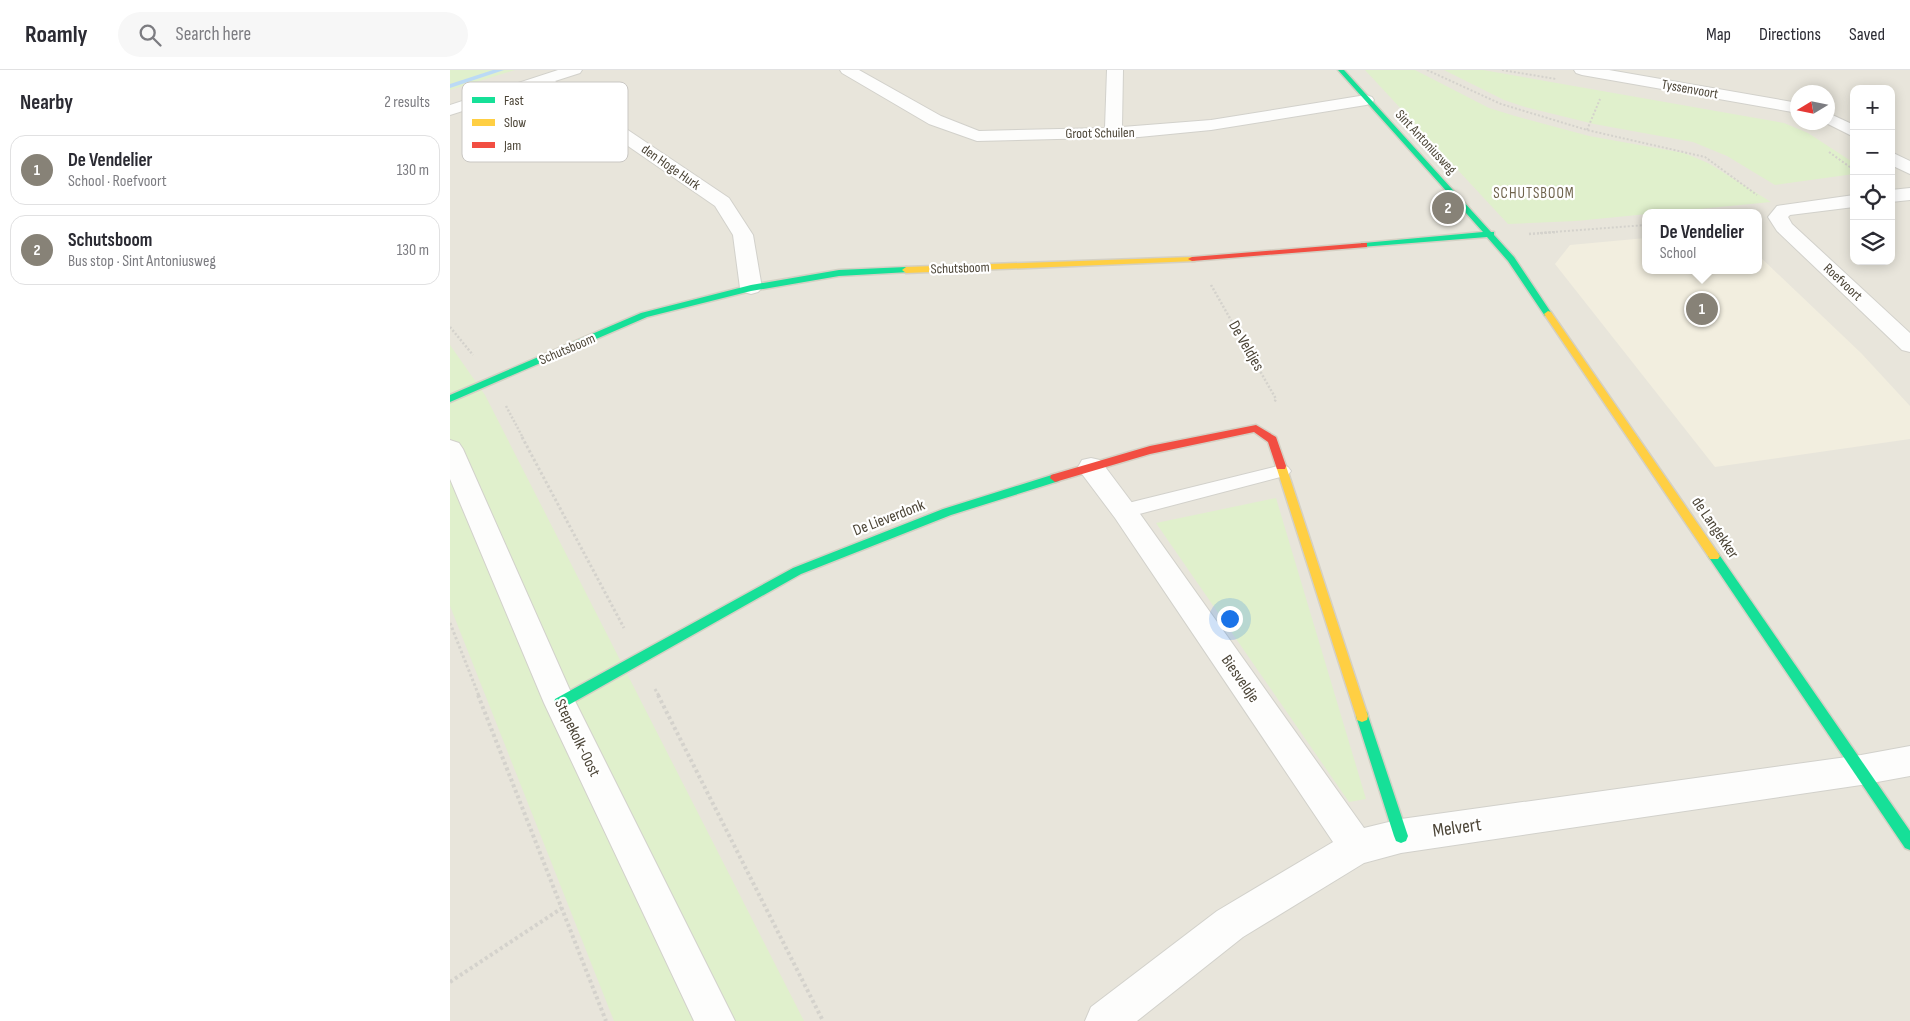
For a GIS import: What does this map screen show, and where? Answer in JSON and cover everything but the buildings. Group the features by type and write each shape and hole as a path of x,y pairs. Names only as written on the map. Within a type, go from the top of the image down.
{"street":[{"path":"537,82 574,70"},
{"path":"1113,132 1115,70"},
{"name":"Sint Antoniusweg","path":"1341,70 1366,100 1490,234"},
{"name":"Tyssenvoort","path":"1582,70 1630,74 1790,106"},
{"name":"Groot Schuilen","path":"855,71 935,120 977,136 1139,132 1211,125 1366,100"},
{"path":"450,110 462,106"},
{"path":"1835,122 1850,130"},
{"name":"den Hoge Hurk","path":"628,138 722,202 743,235 751,288"},
{"path":"1895,160 1910,169"},
{"path":"1895,196 1910,194"},
{"path":"1781,213 1850,202"},
{"name":"Roefvoort","path":"1781,213 1784,227 1910,345"},
{"name":"Schutsboom","path":"450,399 644,315 751,288 839,273 1201,259 1490,234"},
{"name":"de Langekker","path":"1490,234 1511,259 1910,843"},
{"path":"1256,428 1272,440 1401,836"},
{"name":"De Lieverdonk","path":"560,703 797,571 947,512 1091,467 1150,450 1256,428"},
{"name":"Stepekolk-Oost","path":"453,464 560,703 715,1021"},
{"name":"Biesveldje","path":"1091,467 1124,511 1357,847"},
{"name":"Melvert","path":"1105,1021 1230,924 1357,847 1401,836 1861,770 1910,761"}],"lane":[{"path":"1124,511 1282,471"}],"path":[{"path":"1427,70 1501,104 1587,130 1705,157 1781,213"},
{"path":"1527,234 1642,225"},
{"name":"De Veldjes","path":"1201,259 1209,283 1276,399 1256,428"},
{"path":"450,624 606,1021"},
{"path":"450,982 562,908"}],"shaded area":[{"path":"450,70 1910,70 1910,1021 450,1021"},
{"path":"1642,238 1642,274 1762,274 1762,259 1861,353 1910,406 1910,439 1715,467 1555,264 1570,245"}],"green space":[{"path":"450,70 515,70 476,82 462,82 462,86 450,90"},
{"path":"1365,70 1415,70 1489,108 1589,136 1684,153 1708,163 1771,202 1699,209 1642,209 1642,215 1576,221 1508,224"},
{"path":"1444,70 1483,70 1784,123 1790,126 1790,130 1801,130 1808,133 1850,160 1850,175 1775,185 1727,156 1693,142 1594,124 1504,100"},
{"path":"450,345 485,395 804,1021 614,1021 450,606"},
{"path":"1276,498 1366,799 1349,802 1156,523"}],"waterway":[{"path":"462,82 500,70"},
{"path":"450,86 462,82"}],"traffic: fast":[{"path":"1341,70 1511,259 1548,314"},
{"path":"1364,245 1491,234"},
{"path":"450,399 644,315 751,288 839,273 906,270"},
{"path":"560,703 797,571 947,512 1055,478"},
{"path":"1714,556 1910,843"},
{"path":"1362,716 1401,836"}],"traffic: slow":[{"path":"906,270 1192,259"},
{"path":"1548,314 1714,556"},
{"path":"1281,466 1362,716"}],"traffic: jam":[{"path":"1192,259 1364,245"},
{"path":"1055,478 1150,450 1256,428 1272,440 1281,466"}],"place":[{"name":"Schutsboom","path":"1448,208"},
{"name":"De Vendelier","path":"1702,309"}],"district":[{"name":"SCHUTSBOOM","path":"1534,193"}]}
